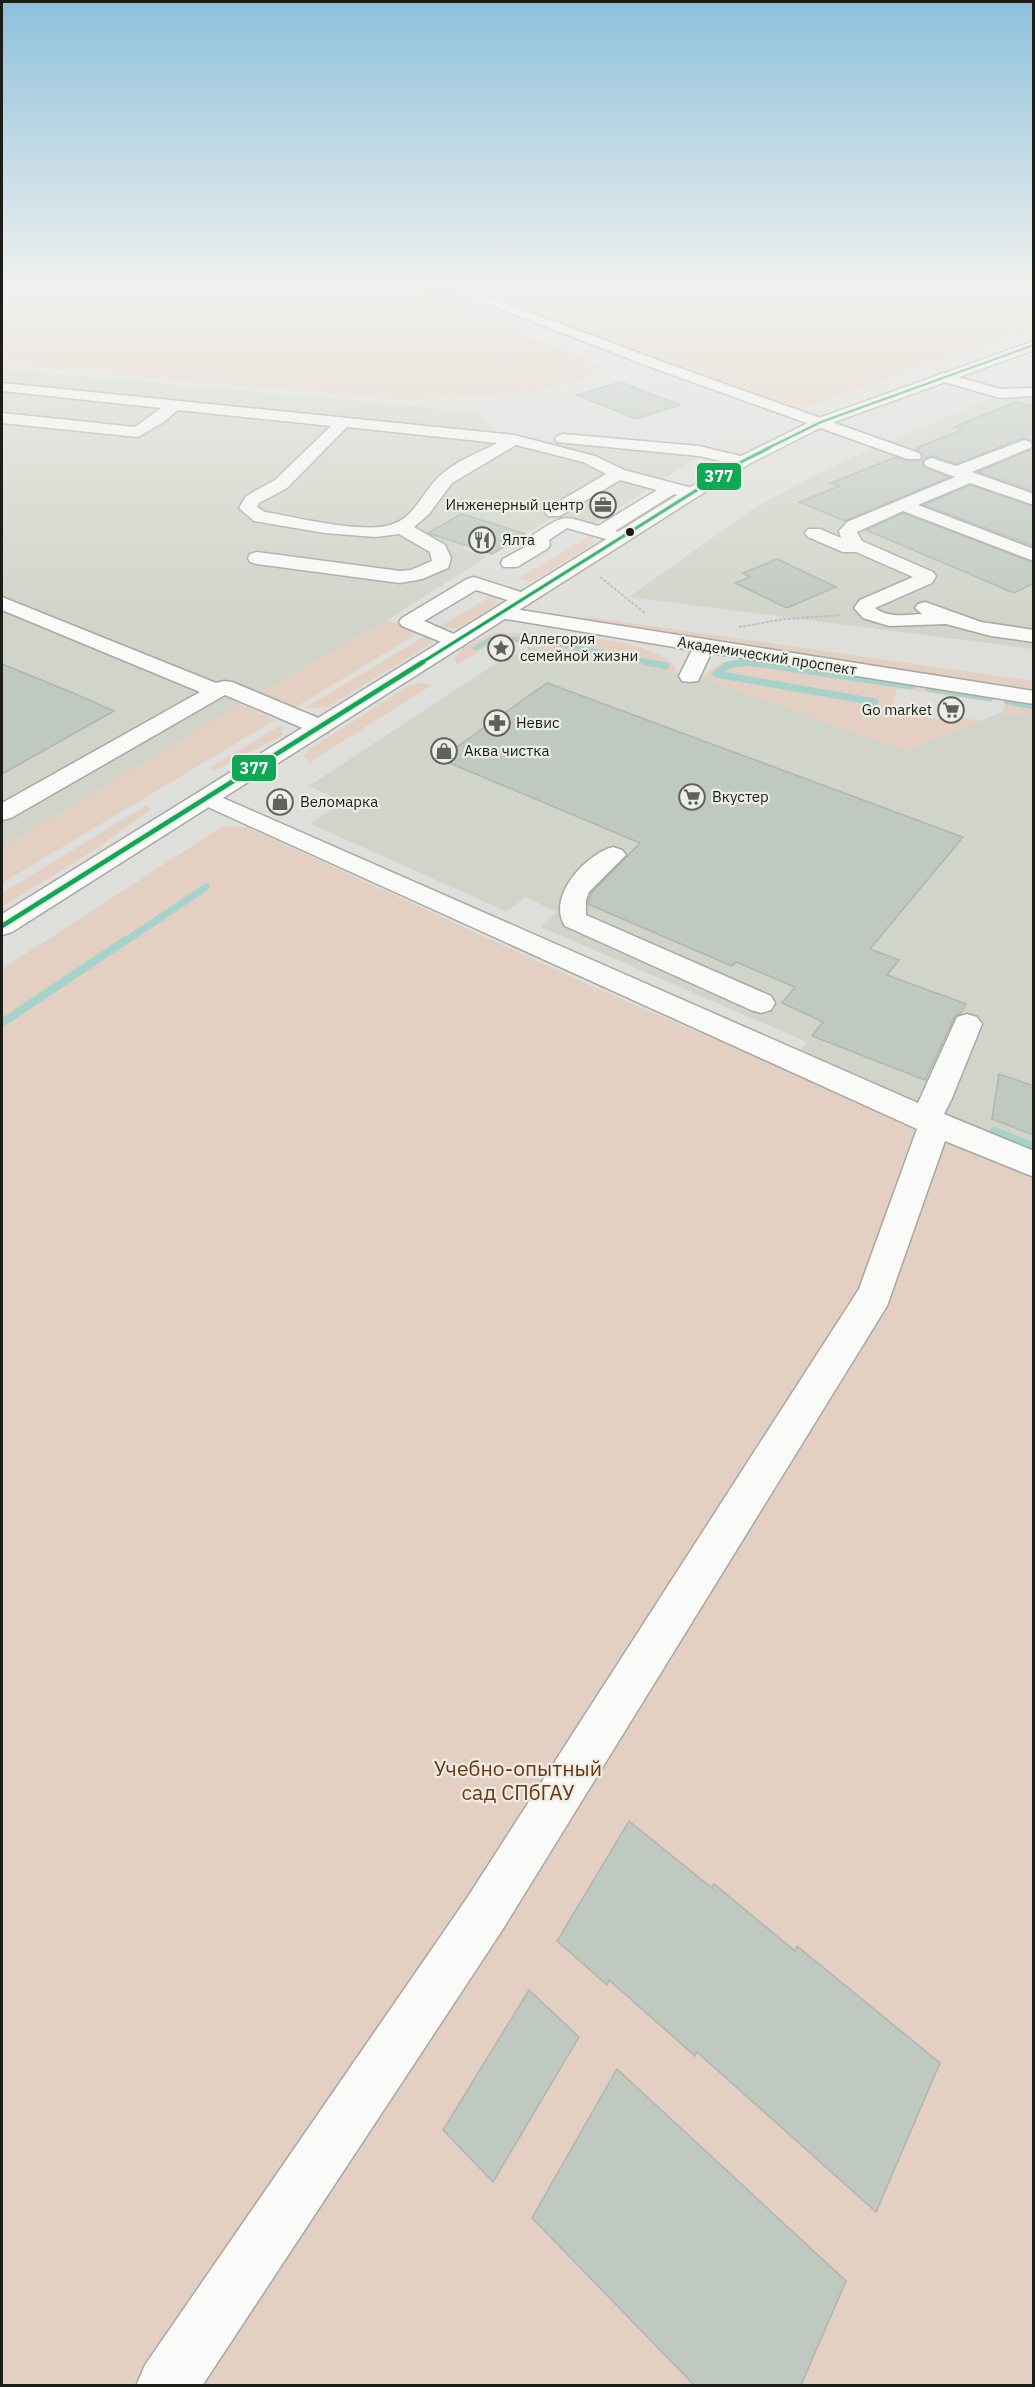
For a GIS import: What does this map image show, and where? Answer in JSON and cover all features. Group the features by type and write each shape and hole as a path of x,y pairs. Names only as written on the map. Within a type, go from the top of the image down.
{"main road":[{"path":"82,395 514,440 589,459 618,474 690,493"},
{"path":"739,395 913,456"},
{"path":"2,926 743,461 821,422 893,395"},
{"path":"2,418 138,432 157,420 174,405"},
{"path":"343,423 281,484 252,500 248,508 260,517 349,530 389,531 401,527 423,512 446,480 514,440"},
{"path":"500,423 495,428 500,434 699,451 743,461"},
{"path":"945,618 881,620 867,613 864,608 867,604 925,579 926,576 856,545 850,539 848,531 853,526 903,505 963,474 1029,447 1032,441 1030,437 1010,430"},
{"path":"932,463 1034,500"},
{"path":"554,512 618,474"},
{"path":"600,532 672,489"},
{"path":"903,505 1034,556"},
{"path":"510,563 541,545 540,538 565,522 620,538"},
{"path":"257,558 400,577 415,575 441,564 442,558 438,549 401,527"},
{"path":"814,533 849,548 856,545"},
{"path":"456,642 410,622 474,584 523,599"},
{"path":"893,593 945,618 988,631 1034,636"},
{"path":"2,603 217,691"},
{"name":"Академический проспект","path":"501,613 1034,698"},
{"path":"690,676 704,646"},
{"path":"2,813 224,687 320,727"},
{"path":"207,798 930,1121 1034,1165"},
{"path":"574,920 570,903 574,892 613,855"},
{"path":"545,948 574,920"},
{"path":"574,920 761,1003"},
{"path":"166,2385 484,1915 875,1295 937,1098 967,1024"}],"path":[{"path":"600,577 649,616"},
{"path":"737,627 785,619 867,613"},
{"path":"528,646 536,664"}],"shaded area":[{"path":"2,395 293,395 476,412 502,437 701,455 590,527 555,517 525,534 461,514 428,533 466,545 462,549 487,557 387,620 243,703 2,848"},
{"path":"1000,395 1033,395 1033,649 629,597 757,506 821,472"},
{"path":"536,647 701,677 769,701 961,728 1003,712 1033,717 1033,1154 800,1051 807,1042 541,927 557,912 525,897 505,911 311,824 342,801 309,786 501,660"}],"green space":[{"path":"353,395 497,395 404,400"},
{"path":"758,395 840,395 799,410"},
{"path":"591,535 594,543 531,582 519,578"},
{"path":"491,596 495,598 497,604 458,628 438,628"},
{"path":"588,617 1033,681 1033,693 586,622 584,620"},
{"path":"387,620 420,632 296,707 259,694"},
{"path":"496,633 566,635 625,644 650,651 669,661 679,674 513,643 487,647 457,665 455,657 468,645"},
{"path":"427,635 432,643 328,707 305,708"},
{"path":"747,659 993,697 992,702 897,688 893,705 909,708 908,715 947,720 949,716 982,721 905,751 701,677 722,662"},
{"path":"419,683 432,685 310,762 304,757 310,749 408,686"},
{"path":"1005,699 1033,704 1033,717 1003,712"},
{"path":"241,704 275,720 2,883 2,848"},
{"path":"281,725 283,735 214,771 209,768"},
{"path":"145,806 151,809 99,847 2,907 2,893"},
{"name":"Учебно-опытный сад СПбГАУ","path":"223,826 247,827 598,989 1033,1177 1033,2385 2,2386 2,969"}],"building":[{"path":"578,395 655,395 680,405 636,419"},
{"path":"1016,402 1034,407 1034,443 1023,438 956,464 933,456 925,458 922,462 924,467 949,477 845,521 799,502 839,486 831,483 896,457 907,461 919,461 923,455 916,450 920,448 918,447 962,430 954,427"},
{"path":"1034,447 1034,491 978,472 1031,450"},
{"path":"970,485 1034,507 1034,546 924,505"},
{"path":"903,513 1034,563 1034,583 1014,593 866,530"},
{"name":"Ялта","path":"461,514 525,534 492,554 428,533"},
{"path":"777,559 836,587 787,608 735,583 750,577 743,573"},
{"path":"2,664 71,692 114,711 2,774"},
{"name":"Вкустер","path":"547,683 963,837 870,949 899,960 887,975 966,1004 961,1013 955,1016 925,1080 812,1036 823,1022 782,1003 795,987 736,962 732,966 588,904 591,893 640,843 440,759"},
{"path":"999,1074 1034,1086 1034,1135 992,1119"},
{"path":"629,1821 712,1888 714,1884 795,1951 797,1946 940,2063 876,2212 697,2052 695,2056 609,1980 607,1985 557,1941"},
{"path":"529,1990 579,2037 493,2182 443,2130"},
{"path":"617,2069 846,2281 801,2385 694,2385 532,2218"}],"waterway":[{"path":"476,648 492,639 539,640 653,663"},
{"path":"645,662 666,666"},
{"path":"741,663 755,663"},
{"path":"741,663 728,665 716,674 875,702"},
{"path":"741,663 755,663"},
{"path":"755,663 911,686"},
{"path":"929,688 990,698"},
{"path":"1007,701 1034,706"},
{"path":"124,942 206,887"},
{"path":"2,1023 126,940"},
{"path":"994,1131 1034,1147"}],"transit line":[{"name":"377","path":"2,926 743,461 821,422 895,395"}],"place":[{"name":"Инженерный центр","path":"603,505"},
{"name":"Ялта","path":"482,540"},
{"name":"Аллегория семейной жизни","path":"501,648"},
{"name":"Go market","path":"951,710"},
{"name":"Невис","path":"497,723"},
{"name":"Аква чистка","path":"444,751"},
{"name":"Вкустер","path":"692,797"},
{"name":"Веломарка","path":"280,802"}]}
